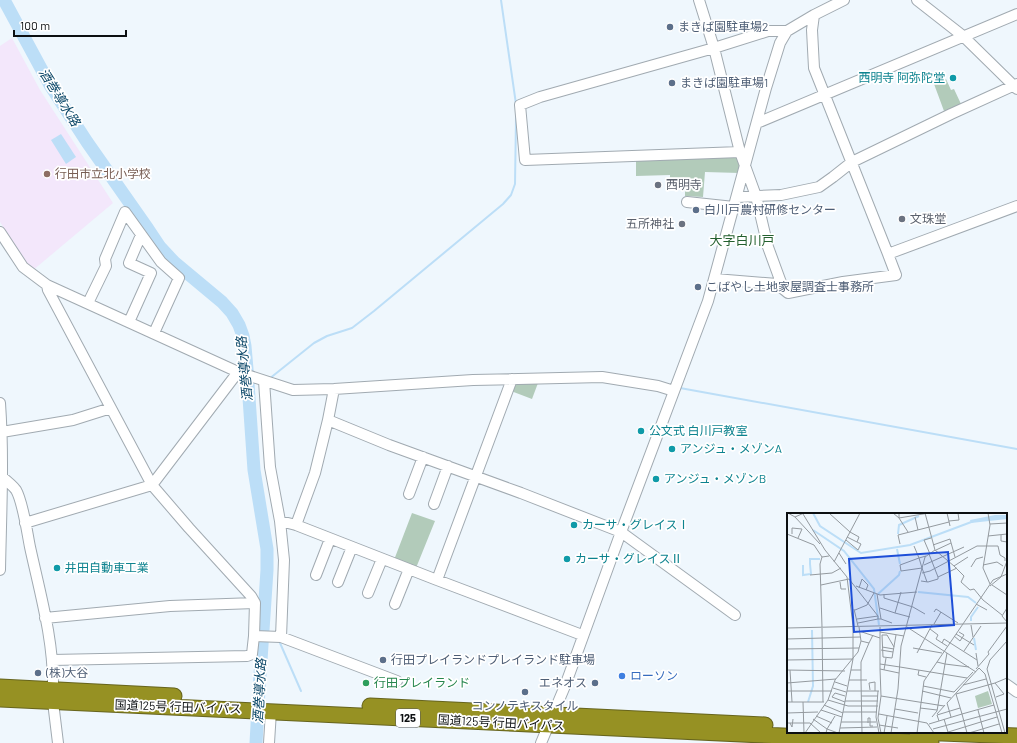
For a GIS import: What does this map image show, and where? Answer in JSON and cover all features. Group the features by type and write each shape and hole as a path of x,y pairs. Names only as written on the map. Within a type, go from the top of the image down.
{"highway":[{"name":"国道125号 行田バイパス","path":"0,687 53,695 250,705 547,733 931,743"},
{"name":"国道125号 行田バイパス","path":"0,699 53,695"},
{"name":"国道125号 行田バイパス","path":"547,733 787,726"},
{"path":"942,733 1017,736"}],"street":[{"path":"699,0 714,48 740,152 756,196 768,246 783,288"},
{"path":"547,733 582,635 708,302 780,43 787,31 814,15 823,5 844,0"},
{"path":"687,202 735,202 756,196 781,195 819,187 852,162 1016,86 963,36 917,0"},
{"path":"757,123 1017,14"},
{"path":"715,279 777,284 788,292 843,282 896,275 814,68 812,30 814,15"},
{"path":"740,152 525,160 520,105 540,97 714,48 768,31 787,31"},
{"path":"888,254 1017,206"},
{"path":"88,303 106,266 105,259 125,212 161,262 179,278 154,333"},
{"path":"0,232 23,267 47,285 239,372 293,390 602,376 658,386 676,387"},
{"path":"129,322 151,273 129,264 141,235"},
{"path":"47,285 48,290 152,485 251,596 255,603 256,636 252,654 247,656 52,660"},
{"path":"25,523 152,485 239,372"},
{"path":"437,580 512,379"},
{"path":"264,381 270,467 280,522 284,560 281,637"},
{"path":"296,525 315,473 334,389"},
{"path":"0,403 2,432 0,570"},
{"path":"2,432 73,420 111,408"},
{"path":"328,420 621,532 735,615"},
{"path":"409,494 423,457"},
{"path":"434,504 448,466"},
{"path":"2,477 11,484 16,491 25,523 45,618 52,660 53,695 58,743"},
{"path":"280,522 296,525 582,635"},
{"path":"316,575 330,539"},
{"path":"338,582 352,547"},
{"path":"368,592 382,559"},
{"path":"395,604 409,569"},
{"path":"45,618 170,606 255,603"},
{"path":"256,636 281,637 397,681"},
{"path":"1007,685 1017,692"},
{"path":"269,743 270,708"}],"shaded area":[{"name":"行田市立北小学校","path":"12,38 40,90 113,203 32,271 0,222 0,46"}],"green space":[{"path":"946,79 951,90 954,89 961,104 944,111 934,84"},
{"path":"738,154 743,166 740,173 705,172 703,197 685,196 685,186 670,185 670,175 636,176 636,160"},
{"path":"514,381 538,383 532,399 511,391"},
{"path":"412,513 435,521 416,568 394,560"}],"water":[{"path":"61,134 76,157 66,164 51,140"}],"waterway":[{"name":"酒巻導水路","path":"4,0 50,85 87,142 160,247 174,262 222,302 232,313 243,336 247,369 254,470 267,549 256,743"},
{"path":"501,0 516,104"},
{"path":"269,379 314,343 327,336 352,328 503,204 511,195 515,184 516,118"},
{"path":"680,388 1017,449"},
{"path":"280,643 301,691"}],"place":[{"name":"まきば園駐車場2","path":"670,27"},
{"name":"西明寺 阿弥陀堂","path":"953,78"},
{"name":"まきば園駐車場1","path":"672,83"},
{"name":"行田市立北小学校","path":"47,174"},
{"name":"西明寺","path":"658,185"},
{"name":"白川戸農村研修センター","path":"696,210"},
{"name":"文珠堂","path":"902,219"},
{"name":"五所神社","path":"682,224"},
{"name":"こばやし土地家屋調査士事務所","path":"698,287"},
{"name":"公文式 白川戸教室","path":"641,431"},
{"name":"アンジュ・メゾンA","path":"672,449"},
{"name":"アンジュ・メゾンB","path":"656,479"},
{"name":"カーサ・グレイスⅠ","path":"574,525"},
{"name":"カーサ・グレイスⅡ","path":"567,559"},
{"name":"井田自動車工業","path":"57,568"},
{"name":"行田プレイランドプレイランド駐車場","path":"383,660"},
{"name":"(株)大谷","path":"38,673"},
{"name":"ローソン","path":"622,676"},
{"name":"行田プレイランド","path":"366,683"},
{"name":"エネオス","path":"595,683"},
{"name":"コンノテキスタイル","path":"525,692"}],"district":[{"name":"大字白川戸","path":"742,240"}]}
